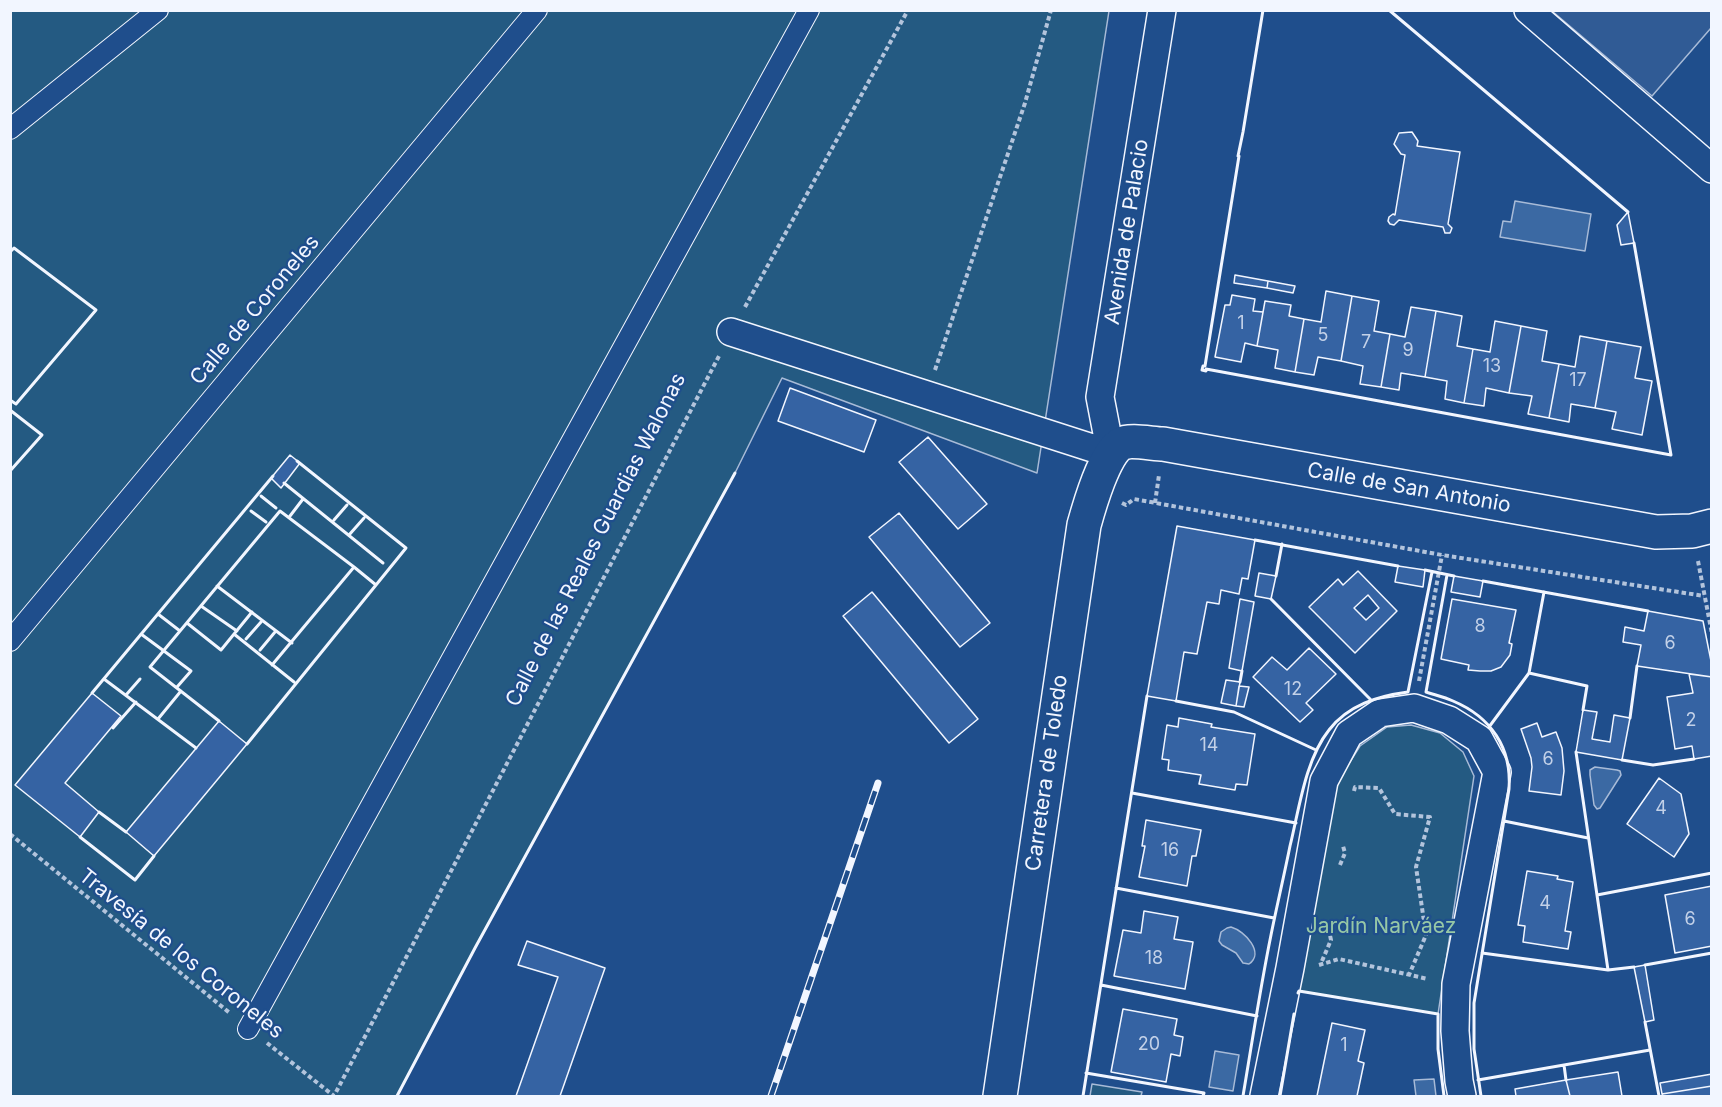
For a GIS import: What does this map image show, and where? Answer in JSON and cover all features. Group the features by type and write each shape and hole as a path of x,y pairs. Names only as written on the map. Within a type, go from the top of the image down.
{"street":[{"path":"10,129 158,10"},
{"name":"Calle de Coroneles","path":"10,641 537,10"},
{"path":"248,1029 809,10"},
{"name":"Avenida de Palacio","path":"1111,454 1100,397 1162,10"},
{"path":"1528,10 1712,169"},
{"path":"731,332 1111,454"},
{"name":"Calle de San Antonio","path":"1111,454 1120,444 1134,442 1163,444 1656,532 1702,529"},
{"name":"Carretera de Toledo","path":"1000,1096 1082,536 1093,492 1111,454"},
{"path":"1264,1096 1324,781 1349,734 1380,713 1414,708 1449,720 1479,740 1497,772 1456,984 1455,1031 1462,1096"}],"path":[{"name":"Calle de las Reales Guardias Walonas","path":"334,1096 731,332 908,10"},
{"path":"927,394 1025,103 1051,10"},
{"path":"1093,492 1126,505 1134,499 1442,555 1704,596"},
{"path":"1702,529 1704,596 1712,634"},
{"path":"1414,708 1442,555"},
{"path":"1352,796 1355,787 1379,788 1395,814 1430,817 1416,867 1426,935 1409,975"},
{"name":"Travesía de los Coroneles","path":"10,834 248,1029 334,1096"},
{"path":"1336,874 1345,852 1342,843"},
{"path":"1321,964 1331,940 1326,918"},
{"path":"1290,968 1339,959 1456,984"}],"green space":[{"path":"10,11 1109,11 1037,473 782,378 735,473 475,948 397,1096 11,1096"},
{"name":"Jardín Narváez","path":"1411,725 1440,733 1463,752 1474,776 1438,1014 1299,991 1336,784 1360,746 1387,727"},
{"path":"1092,1084 1142,1092 1141,1096 1090,1096"}],"shaded area":[{"path":"1552,11 1711,11 1711,28 1652,96"},
{"path":"1515,201 1591,214 1585,251 1500,237 1503,221 1511,222"},
{"path":"1595,767 1617,770 1621,775 1600,808 1597,809 1594,805 1590,775 1590,770"},
{"path":"1231,927 1242,933 1254,949 1255,954 1249,964 1243,963 1236,953 1219,941 1221,932"},
{"path":"1215,1051 1239,1055 1233,1091 1209,1087"},
{"path":"1434,1079 1436,1096 1416,1096 1414,1080"}],"building":[{"path":"1412,132 1418,141 1417,146 1460,152 1448,224 1452,228 1450,233 1445,233 1443,227 1399,220 1394,225 1388,221 1389,217 1395,215 1405,155 1401,154 1394,144 1399,133"},
{"path":"1628,212 1634,243 1621,245 1617,225"},
{"path":"1235,275 1268,281 1267,288 1234,283"},
{"path":"1268,281 1295,286 1293,293 1267,288"},
{"path":"1326,291 1352,296 1341,361 1318,357 1314,375 1295,372 1304,319 1321,322"},
{"path":"1232,295 1255,299 1253,311 1263,312 1257,346 1245,343 1241,362 1215,357 1225,305 1230,305"},
{"path":"1352,296 1379,301 1374,331 1390,334 1381,387 1360,384 1363,366 1341,361"},
{"path":"1265,301 1291,305 1289,316 1304,319 1295,372 1275,368 1278,350 1257,346"},
{"path":"1411,307 1436,311 1425,377 1401,373 1399,390 1381,387 1390,334 1405,337"},
{"path":"1436,311 1462,316 1457,346 1473,349 1464,403 1445,399 1447,381 1425,377"},
{"path":"1495,321 1521,326 1509,393 1486,388 1484,406 1464,403 1473,349 1490,352"},
{"path":"1521,326 1547,331 1542,361 1559,364 1549,418 1528,414 1532,396 1509,393"},
{"path":"1580,336 1607,341 1595,408 1571,404 1569,422 1549,418 1559,364 1575,367"},
{"path":"1607,341 1641,347 1635,378 1652,381 1642,435 1612,429 1616,412 1595,408"},
{"path":"790,388 876,420 864,452 778,421"},
{"path":"928,437 987,504 958,529 899,462"},
{"path":"290,455 300,463 281,488 271,478"},
{"path":"899,513 990,623 960,647 869,537"},
{"path":"1177,526 1255,540 1248,579 1242,578 1239,594 1221,590 1219,604 1207,602 1197,654 1184,652 1176,701 1147,696"},
{"path":"1398,566 1425,570 1423,587 1395,582"},
{"path":"1358,571 1397,611 1355,653 1309,607 1338,579 1343,585","holes":["1368,595 1379,608 1366,620 1354,608"]},
{"path":"1259,573 1276,576 1271,599 1255,596"},
{"path":"1454,576 1483,581 1480,597 1451,592"},
{"path":"872,592 978,719 949,743 843,616"},
{"path":"1240,599 1254,602 1242,671 1229,668"},
{"path":"1452,599 1516,610 1509,643 1512,644 1510,655 1501,667 1491,671 1468,670 1469,665 1441,659"},
{"path":"1648,611 1703,621 1712,677 1637,666 1641,645 1623,642 1625,627 1644,631"},
{"path":"1309,648 1336,674 1306,703 1313,710 1300,722 1253,677 1272,657 1287,670"},
{"path":"1689,674 1712,677 1712,756 1694,759 1692,746 1675,749 1667,697 1693,693"},
{"path":"1226,680 1240,682 1236,706 1221,703"},
{"path":"1239,686 1249,687 1244,707 1236,706"},
{"path":"92,693 121,716 65,783 99,812 80,837 15,785"},
{"path":"1583,710 1597,712 1592,739 1610,742 1614,715 1630,718 1622,760 1576,752"},
{"path":"1179,718 1212,724 1211,727 1255,734 1247,785 1236,784 1235,790 1199,784 1201,775 1168,770 1169,760 1162,759 1167,725 1178,727"},
{"path":"219,721 247,744 154,856 126,832"},
{"path":"1537,723 1542,737 1556,732 1562,748 1564,771 1561,795 1529,791 1531,758 1521,729"},
{"path":"1659,778 1681,794 1689,834 1674,857 1627,824"},
{"path":"1146,820 1201,830 1196,856 1192,856 1187,886 1139,877 1145,846 1142,846"},
{"path":"1527,871 1558,876 1557,879 1573,882 1565,931 1571,932 1568,949 1523,942 1525,926 1518,925"},
{"path":"1712,886 1712,946 1675,953 1665,895"},
{"path":"1144,911 1178,917 1174,939 1193,942 1185,989 1114,976 1123,930 1141,933"},
{"path":"527,941 605,968 560,1096 516,1096 558,977 518,965"},
{"path":"1645,965 1654,1020 1645,1022 1634,967"},
{"path":"1123,1009 1177,1019 1174,1035 1183,1037 1180,1056 1171,1054 1166,1082 1111,1072"},
{"path":"1332,1023 1365,1030 1358,1061 1364,1063 1357,1096 1317,1096"},
{"path":"1618,1072 1622,1096 1570,1096 1566,1080"},
{"path":"1712,1074 1712,1086 1662,1094 1660,1083"},
{"path":"1566,1080 1570,1096 1516,1096 1515,1089"},
{"path":"1712,1086 1712,1096 1663,1096 1662,1094"}],"railway":[{"path":"771,1096 878,783"}],"wall":[{"path":"1263,10 1205,366 1202,370 1671,455 1634,243"},
{"path":"1389,10 1628,212"},
{"path":"10,252 14,248 96,310 16,404 10,400"},
{"path":"10,410 42,435 10,471"},
{"path":"247,744 406,548 297,461"},
{"path":"397,1096 475,948 735,473"},
{"path":"92,693 273,476"},
{"path":"284,483 383,563"},
{"path":"261,496 276,508"},
{"path":"290,516 303,499"},
{"path":"334,520 347,505"},
{"path":"251,511 266,522"},
{"path":"219,721 150,667 280,511 354,567 272,665"},
{"path":"349,535 364,518"},
{"path":"1255,540 1398,566"},
{"path":"1276,576 1282,544"},
{"path":"354,567 376,585"},
{"path":"1425,570 1454,576"},
{"path":"1243,1096 1271,935 1308,770 1321,742 1345,714 1375,699 1408,692 1432,572"},
{"path":"1447,575 1426,692 1466,708 1488,725 1503,747 1509,774 1509,789 1474,1003 1474,1049 1481,1096"},
{"path":"1483,581 1648,611"},
{"path":"217,586 292,643"},
{"path":"1489,727 1529,673 1544,592"},
{"path":"1271,599 1371,700"},
{"path":"201,606 237,631"},
{"path":"187,623 221,650 252,612"},
{"path":"158,614 180,631"},
{"path":"246,639 261,622"},
{"path":"260,650 275,632"},
{"path":"141,634 191,671 177,687"},
{"path":"234,634 294,682"},
{"path":"1630,718 1637,666"},
{"path":"1240,682 1242,671"},
{"path":"1529,673 1587,686 1583,710"},
{"path":"104,679 196,748"},
{"path":"126,695 140,679"},
{"path":"158,719 181,691"},
{"path":"1083,1096 1147,696"},
{"path":"1176,701 1234,712 1316,750"},
{"path":"113,728 136,702"},
{"path":"1576,752 1608,970"},
{"path":"1622,760 1653,765 1694,759"},
{"path":"1132,793 1296,823"},
{"path":"99,812 126,832"},
{"path":"1504,821 1588,838"},
{"path":"80,837 135,880 154,856"},
{"path":"1597,895 1712,873"},
{"path":"1116,888 1274,918"},
{"path":"1482,953 1608,970 1634,967"},
{"path":"1645,965 1712,953"},
{"path":"1101,985 1257,1016"},
{"path":"1298,993 1299,991 1438,1014 1438,1049 1444,1096"},
{"path":"1280,1096 1294,1014"},
{"path":"1645,1022 1659,1096"},
{"path":"1478,1080 1650,1050"},
{"path":"1564,1065 1566,1080"},
{"path":"1086,1073 1204,1093 1203,1096"}]}
